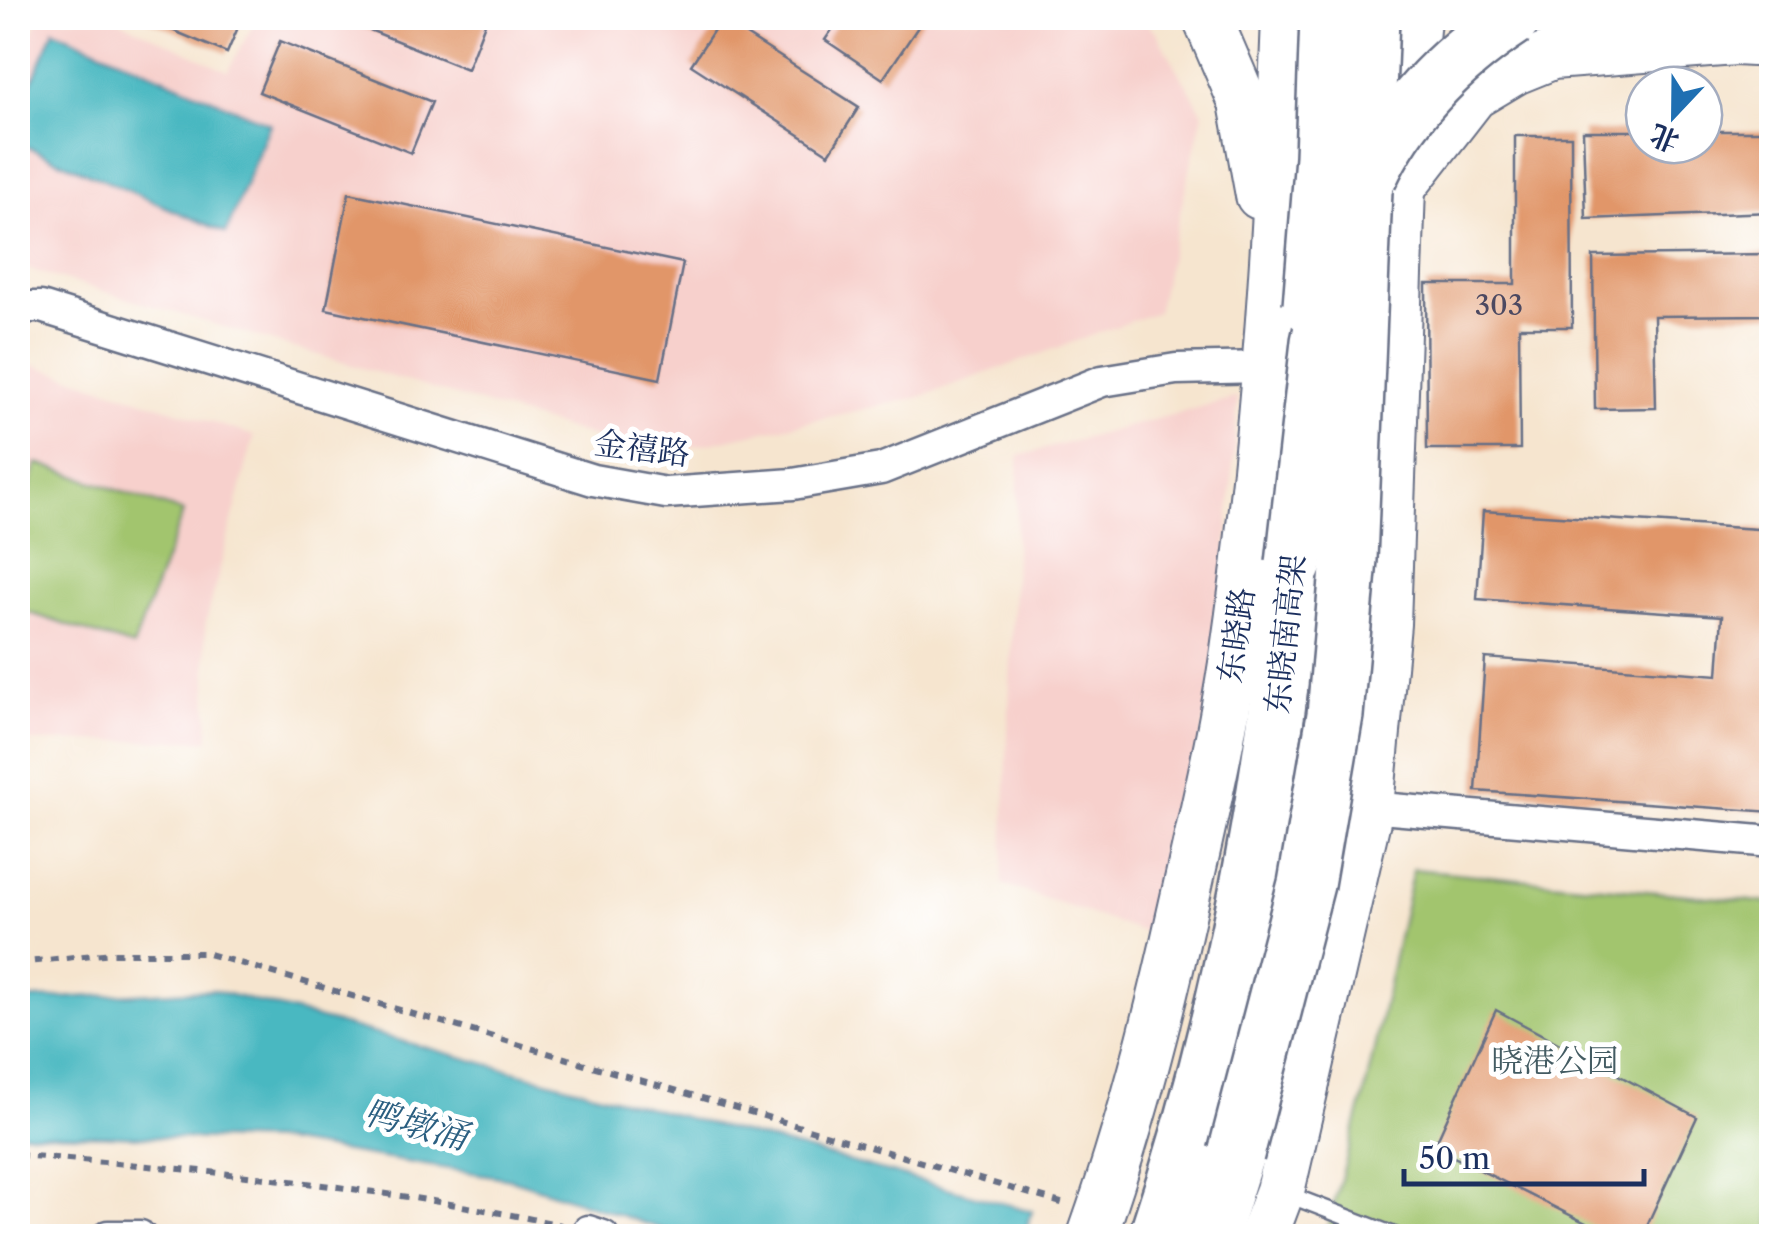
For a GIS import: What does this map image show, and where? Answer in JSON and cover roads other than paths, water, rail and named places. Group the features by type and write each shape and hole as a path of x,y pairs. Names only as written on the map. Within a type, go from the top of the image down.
{"highway":[{"path":"1324,18 1347,101 1363,239"},
{"name":"东晓南高架","path":"1157,1236 1188,1138 1232,971 1271,752 1294,564 1323,157 1324,18"},
{"name":"东晓南高架","path":"1210,1236 1291,946 1330,754 1349,559 1371,18"},
{"path":"1294,564 1320,342 1334,273 1353,215 1380,153 1402,118 1463,55 1513,18"},
{"path":"1108,1229 1170,1135 1212,1001 1271,752"}],"main road":[{"path":"1207,18 1243,102 1272,282"},
{"name":"东晓路","path":"1108,1229 1215,762 1236,640 1253,504 1272,282 1286,18"},
{"path":"1264,1236 1280,1192 1368,808 1386,624 1401,188 1416,18"},
{"path":"1570,18 1753,42"},
{"path":"1401,188 1442,130 1473,95 1514,70 1552,55 1753,42"}],"street":[{"path":"1272,282 1398,291"},
{"name":"金禧路","path":"18,306 41,307 593,480 666,493 792,484 881,469 1102,381 1176,369 1264,367"},
{"path":"1368,808 1772,842"},
{"path":"108,1236 140,1236"}],"lane":[{"path":"1280,1192 1396,1236"}],"water":[{"path":"54,30 270,124 226,233 18,143 18,115"},
{"name":"鸭墩涌","path":"213,990 1032,1211 1024,1236 683,1236 511,1179 277,1141 18,1133 18,1000"}],"park label":[{"name":"晓港公园","path":"1555,1060"}]}
